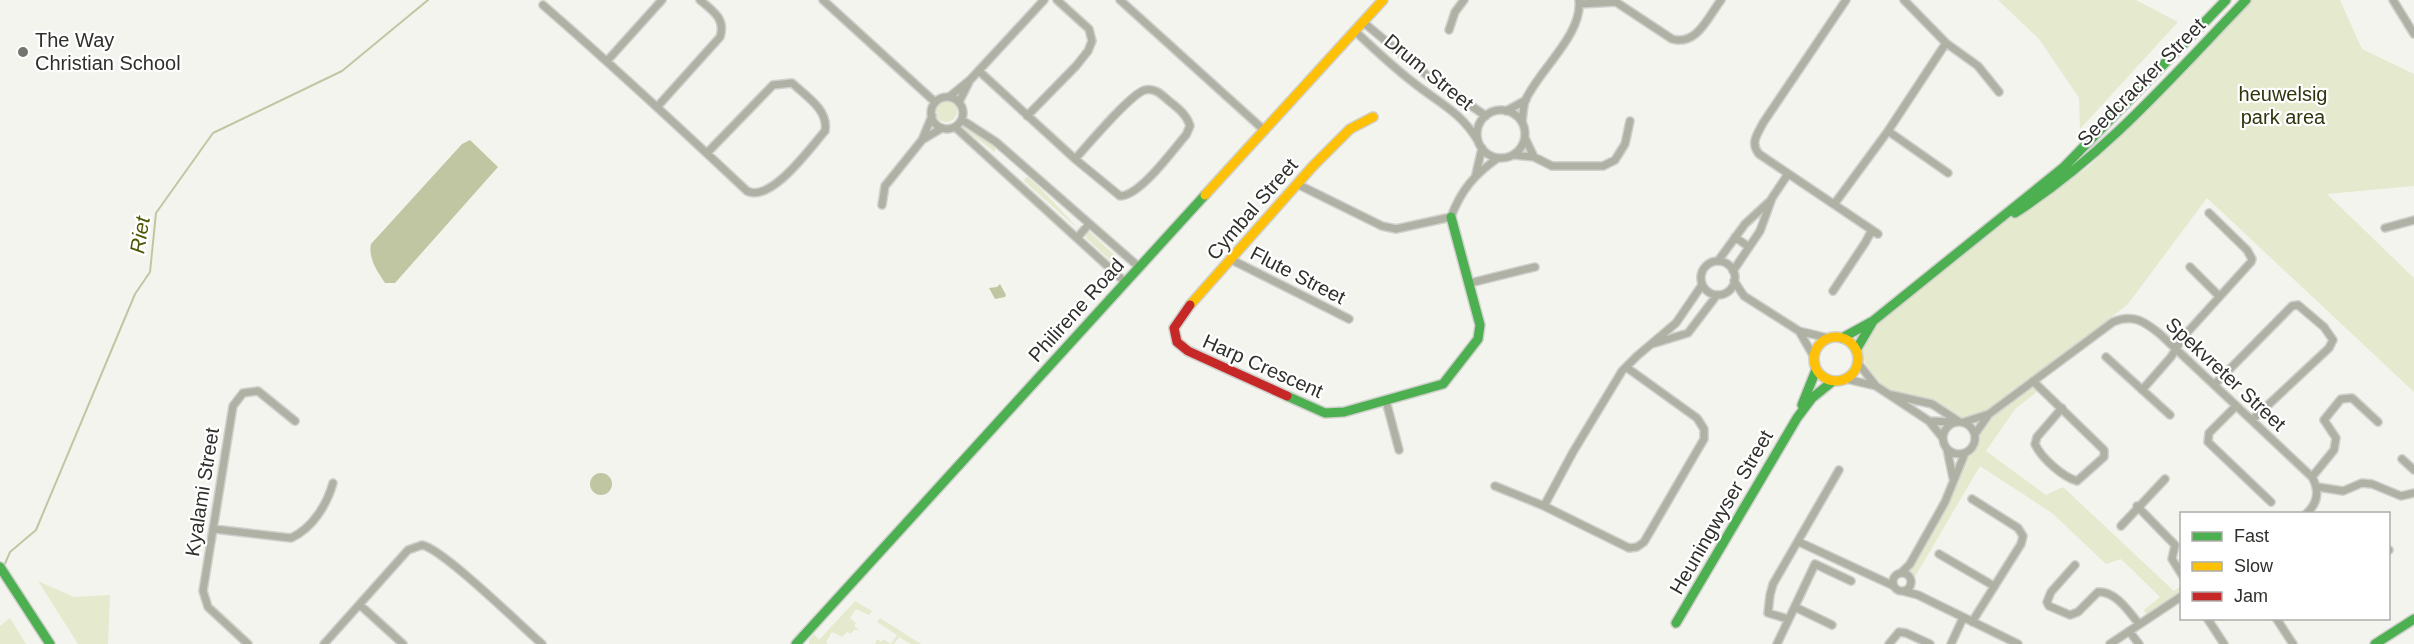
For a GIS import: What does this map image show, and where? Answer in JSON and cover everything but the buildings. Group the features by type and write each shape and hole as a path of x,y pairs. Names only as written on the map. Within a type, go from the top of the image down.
{"street":[{"path":"607,61 662,0"},
{"path":"657,107 720,37 722,30 719,17 700,0"},
{"path":"823,0 935,102"},
{"path":"882,205 885,186 922,140 935,102 949,97 971,79 1044,0"},
{"path":"1028,116 1076,66 1088,51 1092,41 1089,29 1057,0"},
{"path":"1120,0 1265,131"},
{"name":"Philirene Road","path":"796,644 1383,0"},
{"path":"1449,30 1455,12 1464,0"},
{"path":"1534,157 1525,138 1522,122 1526,100 1570,34 1577,19 1579,2 1616,2 1672,39 1682,41 1696,35 1721,0"},
{"path":"1833,291 1875,232 1759,154 1754,141 1763,123 1846,0"},
{"path":"1904,0 1946,43 1978,66 1999,92"},
{"name":"Seedcracker Street","path":"1842,338 1873,321 1997,224 2087,145 2226,0"},
{"name":"Seedcracker Street","path":"1997,224 2054,187 2104,149 2246,0"},
{"path":"2393,0 2414,34"},
{"path":"543,4 747,191 759,194 768,191 825,131 824,115 792,83 773,85 706,153"},
{"name":"Drum Street","path":"1363,22 1423,72 1486,116"},
{"name":"Drum Street","path":"1355,31 1413,83 1457,113 1468,124 1480,144"},
{"path":"1834,203 1888,131 1946,43"},
{"path":"979,71 1075,159 1114,193 1126,196 1142,185 1186,135 1190,126 1180,110 1160,94 1151,89 1145,90 1130,100 1075,159"},
{"path":"1413,83 1423,72"},
{"path":"959,102 971,79"},
{"path":"922,140 942,128 955,127 962,120 963,110 959,102 949,97"},
{"path":"1506,111 1526,100"},
{"path":"1476,174 1480,144 1479,125 1486,116 1495,111 1506,111 1522,122"},
{"path":"932,116 942,128"},
{"name":"Cymbal Street","path":"1175,337 1176,323 1297,184 1350,129 1373,117"},
{"path":"962,120 996,142 1139,267"},
{"path":"1297,184 1390,229 1451,217 1476,174 1498,158 1514,154 1534,157 1552,166 1609,164 1625,144 1630,121"},
{"path":"955,127 1125,282"},
{"path":"1888,131 1948,174"},
{"path":"1514,154 1520,149 1525,138"},
{"path":"1480,144 1489,155 1498,158"},
{"path":"1718,261 1745,224 1772,198 1788,174"},
{"path":"1733,271 1764,223 1772,198"},
{"path":"2142,390 2176,350 2184,336 2252,259 2247,250 2209,213"},
{"name":"Harp Crescent","path":"1175,337 1177,342 1188,351 1318,411 1338,414 1443,384 1478,339 1480,325 1451,217"},
{"path":"2385,228 2414,220"},
{"path":"1077,238 1089,224"},
{"path":"1735,237 1749,247"},
{"name":"Flute Street","path":"1232,260 1349,319"},
{"path":"1744,296 1708,292 1702,285 1701,277 1704,269 1710,263 1718,261 1727,264 1733,271 1734,281 1744,296 1799,331 1828,338 1842,338 1851,343 1856,350 1858,363 1856,369 1846,379"},
{"path":"1470,283 1535,267"},
{"path":"2190,267 2219,296"},
{"path":"1649,345 1684,335 1720,294 1729,291 1734,281"},
{"path":"1544,506 1573,452 1626,367 1672,326 1702,285"},
{"path":"2214,385 2292,306 2298,305 2324,327 2332,340 2329,348 2252,420"},
{"path":"1684,310 1698,319"},
{"name":"Spekvreter Street","path":"1975,434 1989,414 2113,322 2122,318 2134,318 2144,322 2176,350 2312,477 2318,487"},
{"name":"Seedcracker Street","path":"1856,350 1873,321"},
{"path":"1799,331 1814,357 1816,370 1826,379 1833,381 1846,379 1876,386 1929,421 1942,437 1953,478"},
{"path":"1814,357 1818,346 1828,338"},
{"path":"2106,357 2170,415"},
{"path":"1858,363 1876,386"},
{"path":"1495,486 1544,506 1629,548 1640,545 1649,536 1704,439 1704,429 1697,418 1626,367"},
{"name":"Heuningwyser Street","path":"1797,418 1816,370"},
{"name":"Heuningwyser Street","path":"1676,623 1797,418 1812,398 1833,381"},
{"path":"2033,381 2062,408 2100,444 2105,452 2104,457 2077,482 2069,478 2038,451 2035,444 2037,437 2062,408"},
{"name":"Kyalami Street","path":"248,644 208,607 204,598 204,580 233,406 236,399 243,393 258,391 295,421"},
{"path":"1889,394 1932,404 1972,428 1975,434 1973,446 1965,453 1945,502 1910,564 1894,586"},
{"path":"2312,477 2334,450 2337,438 2326,426 2324,420 2341,399 2352,398 2378,422"},
{"path":"1386,401 1399,450"},
{"path":"2236,406 2210,434 2208,442 2271,502"},
{"name":"Spekvreter Street","path":"1959,422 1989,414"},
{"path":"1929,421 1959,422"},
{"path":"1942,437 1947,426 1959,422"},
{"path":"1947,449 1956,454 1965,453"},
{"path":"2402,459 2413,466"},
{"path":"1788,619 1768,613 1773,584 1839,470"},
{"path":"2121,526 2137,506 2165,479"},
{"path":"214,529 291,538 303,530 324,507 333,483"},
{"path":"2307,512 2314,505 2318,487 2343,491 2362,483 2372,484 2402,496 2414,493"},
{"path":"1972,499 2018,528 2023,536 2021,544 1972,622"},
{"path":"2137,506 2178,543 2172,559 2180,573"},
{"path":"1799,542 1903,591 1918,595 2018,644"},
{"path":"324,644 408,550 425,545 458,570 542,644"},
{"path":"1939,554 1994,586"},
{"path":"1777,644 1815,564 1851,581"},
{"path":"2075,565 2051,592 2047,602 2049,606 2070,615 2078,612 2098,592 2105,592 2116,599 2139,624"},
{"path":"0,567 50,644"},
{"path":"1882,581 1902,575"},
{"path":"1902,575 1918,595"},
{"path":"1903,591 1911,586"},
{"path":"2110,644 2180,597"},
{"path":"360,605 403,644"},
{"path":"1795,607 1832,625"},
{"path":"1951,644 1963,618"},
{"path":"2375,644 2414,619"},
{"path":"2208,620 2224,644"},
{"path":"2277,620 2293,644"},
{"path":"2128,631 2139,644"},
{"path":"1889,644 1899,632 1930,644"}],"green space":[{"path":"1998,0 2136,0 2178,22 2080,129 2079,98 2039,39"},
{"name":"heuwelsig park area","path":"2249,0 2340,0 2362,49 2414,74 2414,186 2327,194 2414,278 2414,392 2207,198 2128,304 2033,380 2042,388 2015,409 1986,451 2046,495 2063,487 2174,591 2180,587 2180,597 2148,618 2144,610 2160,597 2121,559 2106,564 2052,513 1980,466 1916,575 1911,579 1910,564 1965,453 1973,446 1975,434 1987,417 1964,422 1951,417 1935,405 1900,396 1876,386 1858,347 1870,327 2000,221 2032,206 2087,168 2172,86 2216,32"},
{"path":"946,100 954,103 957,111 954,119 946,122 938,119 935,111 938,103"},
{"path":"962,125 995,147 995,152 962,128"},
{"path":"1028,177 1048,196 1078,229 1024,181"},
{"path":"1090,232 1126,266 1126,270 1122,271 1086,238 1086,233"},
{"path":"38,581 74,597 110,595 108,644 78,644"},
{"path":"855,601 872,611 869,615 856,609 850,618 859,630 854,630 851,634 847,632 842,637 832,632 826,642 828,644 809,644 814,634 819,640"},
{"path":"10,618 26,644 0,644 0,626"},
{"path":"880,618 921,644 911,644 899,637 894,644 891,644 897,635 877,622"},
{"path":"877,639 881,642 883,639 891,644 875,644"}],"shaded area":[{"path":"470,140 498,167 395,283 385,283 372,259 371,244 462,144"},
{"path":"1000,284 1006,295 995,299 989,288"},
{"path":"601,473 609,476 612,484 609,492 601,495 593,492 590,484 593,476"}],"waterway":[{"name":"Riet","path":"4,566 10,552 36,530 135,294 150,272 156,213 213,133 342,71 428,0"}],"traffic: fast":[{"path":"1842,338 1873,321 2064,167 2226,0"},
{"path":"2015,213 2079,166 2108,140 2164,86 2246,0"},
{"path":"796,644 1205,195"},
{"path":"1287,396 1325,413 1344,412 1443,384 1478,339 1480,325 1451,217"},
{"path":"1856,350 1872,323"},
{"path":"1802,405 1816,370"},
{"path":"1676,623 1797,418 1812,398 1833,381"},
{"path":"0,567 50,644"},
{"path":"2375,644 2414,619"}],"traffic: slow":[{"path":"1205,195 1383,0"},
{"path":"1190,305 1313,166 1350,129 1373,117"},
{"path":"1836,337 1844,338 1852,343 1857,351 1858,359 1857,367 1852,375 1844,380 1836,381 1828,380 1820,375 1815,367 1814,359 1815,351 1820,343 1828,338 1836,337"}],"traffic: jam":[{"path":"1190,305 1174,328 1177,342 1188,351 1287,396"}],"place":[{"name":"The Way Christian School","path":"23,52"}]}
